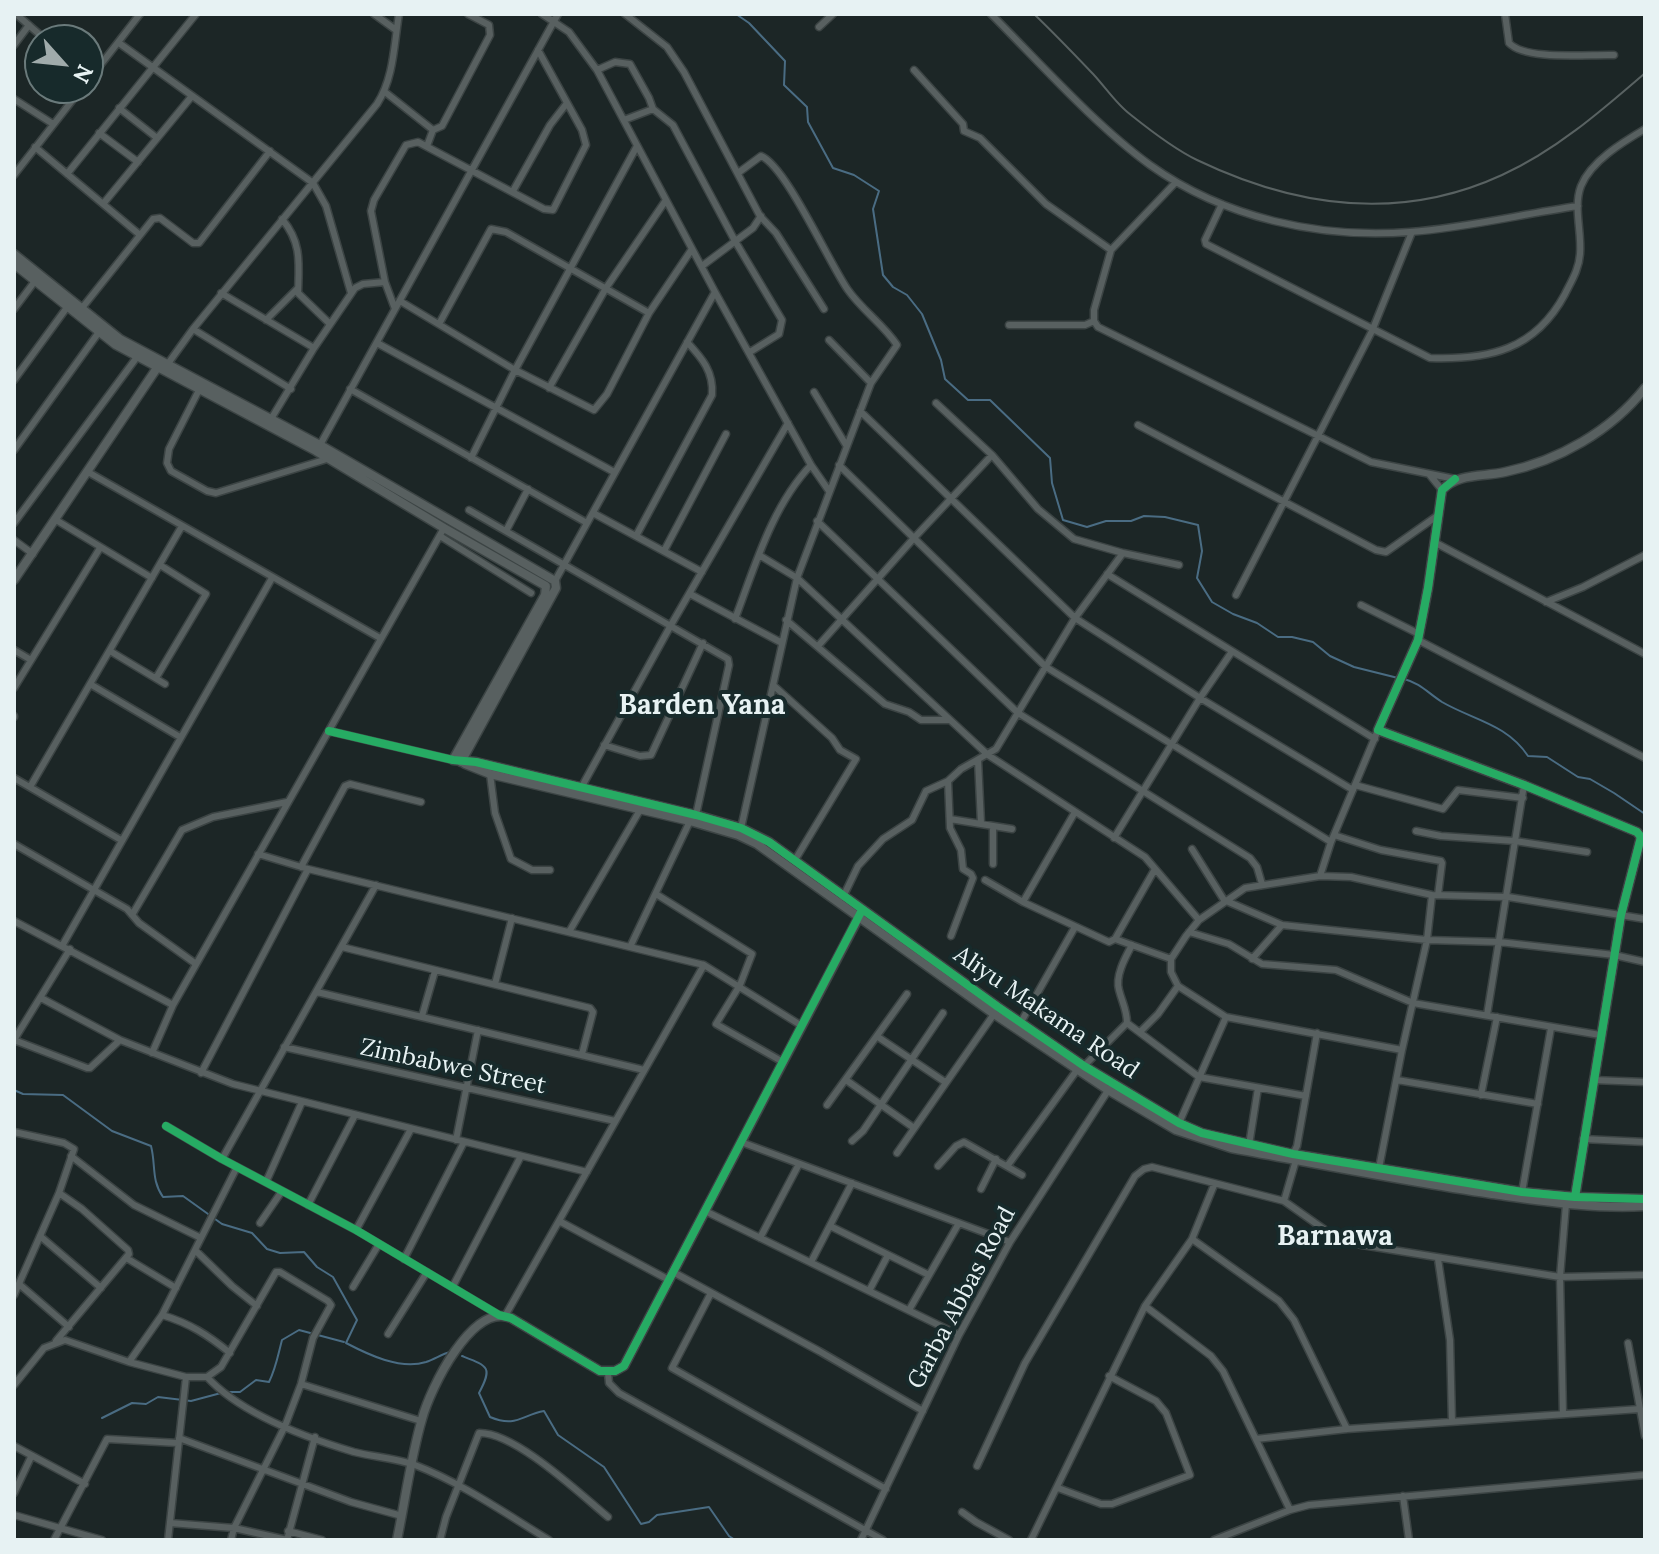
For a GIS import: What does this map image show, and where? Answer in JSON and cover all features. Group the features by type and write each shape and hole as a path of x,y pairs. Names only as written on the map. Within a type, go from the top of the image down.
{"street":[{"path":"104,60 140,14"},
{"path":"67,174 196,14"},
{"path":"374,14 396,30"},
{"path":"14,580 162,366 385,92 399,14"},
{"path":"427,146 433,130 442,126 490,35 489,25 468,14"},
{"path":"542,14 556,18 580,43 597,70 715,292 811,465 829,491"},
{"path":"625,14 667,47 684,72 761,216 776,233 824,309"},
{"path":"819,27 833,14"},
{"path":"991,14 1117,138 1176,182 1261,218 1308,228 1412,232 1578,206"},
{"path":"1505,14 1509,43 1516,50 1614,55"},
{"path":"320,445 556,18"},
{"path":"119,43 313,183 326,206 351,293"},
{"path":"395,309 385,282 372,223 374,200 406,145 412,141 473,169 544,209 553,210 586,145 538,50"},
{"path":"597,70 615,62 630,64 653,109 673,125 735,241 782,320 779,334 750,352"},
{"path":"914,70 963,124 964,131 980,138 1046,204 1111,250"},
{"path":"385,92 433,130"},
{"path":"103,204 192,96"},
{"path":"14,99 53,124"},
{"path":"513,191 550,125 567,103"},
{"path":"14,175 69,104"},
{"path":"119,108 157,138"},
{"path":"624,120 653,109"},
{"path":"1222,204 1205,240 1206,244 1430,358 1463,359 1493,354 1521,343 1546,324 1577,272 1580,236 1578,206 1582,183 1590,171 1645,129"},
{"path":"99,133 138,162"},
{"path":"471,458 515,370 637,146"},
{"path":"14,168 35,147"},
{"path":"35,147 140,235"},
{"path":"82,308 157,217 193,243 199,243 270,151"},
{"path":"738,173 761,156 768,160 785,183 846,288 861,308 896,342 897,347 871,383 797,578 741,828"},
{"path":"1176,182 1111,250 1094,310 1094,321 1098,327 1371,462 1455,479 1505,472 1547,461 1615,419 1645,388"},
{"path":"549,388 606,288 666,200"},
{"path":"702,266 753,228 761,216"},
{"path":"282,219 297,243 297,289 300,296 330,324"},
{"path":"439,324 491,229 506,232 649,313"},
{"path":"1236,595 1372,331 1412,232"},
{"path":"400,301 515,370 594,410 607,394 649,313 692,249"},
{"path":"14,254 120,339 199,390 555,581"},
{"path":"14,264 99,332 137,357 162,366 320,445 407,501 442,532 531,593"},
{"path":"14,309 35,281"},
{"path":"271,419 351,293 363,284 385,282"},
{"path":"266,320 297,289"},
{"path":"329,731 457,761 556,588 555,581 715,292"},
{"path":"221,293 314,348"},
{"path":"14,380 68,306"},
{"path":"1009,325 1085,325 1094,321"},
{"path":"193,329 291,389"},
{"path":"14,450 99,332"},
{"path":"829,340 871,383"},
{"path":"636,536 712,395 710,374 703,358 687,342"},
{"path":"377,343 614,472"},
{"path":"14,523 137,357"},
{"path":"350,389 587,523"},
{"path":"199,390 169,449 167,463 171,471 207,491 216,493 327,459"},
{"path":"814,392 846,445"},
{"path":"936,403 992,455 1056,525 1074,539 1179,565"},
{"path":"860,411 1075,618 1200,698 1354,788 1443,809 1458,790 1523,798"},
{"path":"581,788 788,423"},
{"path":"1138,425 1376,550 1386,552 1437,516"},
{"path":"664,551 726,434"},
{"path":"818,646 992,455"},
{"path":"735,619 759,555 793,485 811,465"},
{"path":"839,465 1046,667 1171,745 1332,839 1441,861 1379,1168"},
{"path":"88,472 380,638"},
{"path":"1429,474 1442,490"},
{"path":"1320,876 1332,839 1419,637 1442,490 1455,479"},
{"path":"506,531 528,489"},
{"path":"469,510 724,655 729,665 693,818 630,947"},
{"path":"593,513 702,572"},
{"path":"56,520 152,578"},
{"path":"817,521 1018,713 1250,858 1257,867 1262,884"},
{"path":"30,787 182,526"},
{"path":"1420,529 1435,529"},
{"path":"152,1053 173,1005 442,532"},
{"path":"442,532 546,586 545,595 524,640"},
{"path":"14,540 33,554"},
{"path":"1434,542 1645,654"},
{"path":"14,688 100,548"},
{"path":"843,897 858,866 883,839 912,820 926,791 948,781 961,769 996,749 1075,618 1123,553"},
{"path":"759,555 797,578 988,755 1145,857 1199,920"},
{"path":"1546,602 1645,555"},
{"path":"156,678 206,594 160,565"},
{"path":"1107,574 1231,653 1376,735 1524,785 1637,832 1641,837 1641,860 1621,915 1575,1197"},
{"path":"120,1040 87,1068 14,1040 41,998 121,840 272,578"},
{"path":"690,594 782,643"},
{"path":"1361,605 1645,758"},
{"path":"786,620 885,704 909,712 921,720 948,720"},
{"path":"604,745 640,756 651,755 703,643"},
{"path":"14,650 31,660"},
{"path":"110,651 165,684"},
{"path":"1114,838 1231,653"},
{"path":"90,684 180,737"},
{"path":"773,685 832,738 840,750 856,759 795,860"},
{"path":"978,760 981,823"},
{"name":"Aliyu Makama Road","path":"457,761 490,774 640,810 741,828 769,842 994,1014 1176,1130 1201,1140 1566,1204 1616,1208 1645,1206"},
{"name":"Aliyu Makama Road","path":"457,761 476,762 693,818 757,844 1021,1022 1081,1068"},
{"path":"490,774 495,813 511,859 532,870 550,870"},
{"path":"14,778 121,840"},
{"path":"948,781 950,828 961,850 963,869 973,878 951,936"},
{"path":"201,1073 345,786 350,784 421,802"},
{"path":"1487,1015 1524,785"},
{"path":"132,915 182,830 213,817 287,802"},
{"path":"569,932 640,810"},
{"path":"1023,902 1075,812"},
{"path":"950,819 1012,829"},
{"path":"993,826 993,864"},
{"path":"1416,831 1587,852"},
{"path":"14,844 94,889 196,964"},
{"path":"1192,849 1224,900 1282,925 1427,940 1499,942 1614,955 1645,962"},
{"path":"258,854 304,868 704,965 802,1026"},
{"path":"1115,939 1155,869"},
{"path":"1402,1050 1226,1017 1178,986 1171,972 1171,959 1199,920 1245,888 1320,876 1351,877 1435,895 1508,897 1645,919"},
{"path":"985,880 1102,940 1115,939 1171,959"},
{"path":"222,1159 376,885"},
{"path":"656,894 752,954 740,985 716,1024 783,1062"},
{"path":"166,1126 608,1373 624,1366 860,914"},
{"path":"495,984 512,918"},
{"path":"14,921 173,1005"},
{"path":"1252,959 1282,925"},
{"path":"1021,1022 1075,927"},
{"path":"1189,932 1229,944 1269,966 1336,970 1413,1003 1600,1035"},
{"path":"1008,1165 1081,1068 1127,1023 1127,1009 1117,980 1132,945"},
{"path":"342,947 592,1009 582,1054"},
{"path":"397,1540 421,1421 432,1391 461,1343 486,1318 502,1315 704,965"},
{"path":"422,1016 435,971"},
{"path":"1141,1031 1178,986"},
{"path":"317,992 644,1070"},
{"path":"827,1105 907,994"},
{"path":"41,998 120,1040 201,1073 260,1092 587,1172"},
{"path":"852,1141 943,1013"},
{"path":"897,1153 994,1014"},
{"path":"1179,1123 1226,1017"},
{"path":"1481,1095 1497,1017"},
{"path":"1127,1023 1199,1077 1306,1096"},
{"path":"1522,1192 1551,1028"},
{"path":"404,1259 460,1141 466,1088 478,1030"},
{"path":"1284,1201 1317,1033"},
{"path":"878,1037 945,1082"},
{"name":"Zimbabwe Street","path":"284,1047 615,1121"},
{"path":"846,1080 914,1128"},
{"path":"1397,1080 1538,1104"},
{"path":"1593,1080 1645,1082"},
{"name":"Aliyu Makama Road","path":"1111,1087 1202,1133 1295,1157 1379,1168 1455,1185 1575,1197 1645,1199"},
{"name":"Garba Abbas Road","path":"861,1540 959,1335 1010,1242 1111,1087"},
{"path":"1249,1145 1258,1088"},
{"path":"266,1182 302,1102"},
{"path":"308,1205 355,1115"},
{"path":"356,1230 411,1129"},
{"path":"14,1132 64,1143 74,1149 59,1193 14,1295"},
{"path":"1583,1139 1645,1142"},
{"path":"741,1142 1010,1242"},
{"path":"938,1166 960,1142 1022,1175"},
{"path":"71,1156 148,1214 201,1238"},
{"path":"453,1286 521,1156"},
{"path":"981,1189 996,1159"},
{"path":"760,1238 799,1164"},
{"path":"129,1362 162,1315 237,1167"},
{"path":"977,1466 1025,1363 1135,1176 1144,1169 1152,1167 1284,1201 1335,1237 1356,1244 1560,1277 1645,1275"},
{"path":"811,1262 852,1183"},
{"path":"1031,1540 1145,1306 1192,1239 1214,1185"},
{"path":"260,1223 282,1191"},
{"path":"14,1385 44,1348 56,1341 128,1259 128,1250 59,1193"},
{"path":"1563,1414 1560,1277 1566,1204"},
{"path":"705,1211 959,1335"},
{"path":"559,1221 711,1293 923,1411"},
{"path":"909,1310 959,1223"},
{"path":"830,1226 929,1275"},
{"path":"40,1236 101,1288"},
{"path":"1192,1239 1279,1301 1294,1320 1347,1429"},
{"path":"353,1287 379,1244"},
{"path":"195,1250 257,1306"},
{"path":"869,1291 888,1255"},
{"path":"128,1259 176,1288"},
{"path":"1438,1259 1449,1328 1452,1422"},
{"path":"56,1341 65,1340 186,1377 207,1377 221,1367 230,1353 272,1275 280,1272 331,1305 315,1335 285,1426 234,1528 231,1540"},
{"path":"388,1334 427,1272"},
{"path":"19,1284 67,1329"},
{"path":"711,1293 672,1368 886,1489"},
{"path":"1145,1306 1211,1356 1223,1371 1290,1510"},
{"path":"162,1315 195,1328 230,1353"},
{"path":"65,1340 67,1329"},
{"path":"1628,1343 1645,1436"},
{"path":"608,1373 612,1388 619,1393 883,1540"},
{"path":"1058,1488 1101,1504 1112,1504 1190,1475 1166,1413 1156,1401 1109,1376"},
{"path":"168,1540 186,1377"},
{"path":"207,1377 221,1392 285,1426 354,1452 413,1465 459,1486 549,1540"},
{"path":"301,1384 421,1421"},
{"path":"1256,1439 1347,1429 1640,1409"},
{"path":"440,1540 479,1433 500,1436 547,1467 608,1517"},
{"path":"170,1523 234,1528 287,1540 315,1437"},
{"path":"54,1540 107,1439 178,1440 351,1502 402,1516"},
{"path":"14,1446 85,1484"},
{"path":"14,1493 31,1457"},
{"path":"1214,1540 1309,1505 1645,1475"},
{"path":"1403,1496 1409,1540"},
{"path":"962,1512 1009,1540"},
{"path":"14,1515 97,1539"},
{"path":"288,1531 322,1540"}],"waterway":[{"path":"736,14 749,23 785,61 784,85 807,107 808,122 833,168 854,175 879,191 873,209 883,275 893,287 907,295 922,314 941,360 945,379 968,400 990,400 1050,458 1052,483 1063,520 1087,527 1106,521 1131,521 1144,516 1165,517 1198,525 1202,551 1197,578 1212,602 1257,623 1278,637 1313,642 1330,656 1354,667 1398,678"},
{"path":"1404,679 1442,702 1500,730 1520,745 1528,756 1547,757 1578,777 1590,779 1645,814"},
{"path":"14,1090 23,1094 63,1095 112,1131 151,1146 155,1178 163,1197 183,1196 222,1224 252,1233 267,1249 280,1253 304,1252 317,1267 333,1277 357,1320 346,1343 375,1356 406,1364 426,1362 450,1352"},
{"path":"228,1392 240,1392 256,1380 269,1382 282,1340 299,1330 344,1342"},
{"path":"462,1356 486,1368 486,1378 479,1393 490,1417 513,1421 544,1411 558,1435 604,1467 641,1524 657,1515 709,1507 735,1540"},
{"path":"102,1418 132,1403 146,1404 158,1397 191,1401 221,1393"}],"railway":[{"path":"1034,14 1126,111 1180,151 1234,176 1272,189 1348,203 1425,199 1464,190 1502,175 1559,142 1645,73"}],"cycle path":[{"path":"1455,479 1442,490 1418,640 1378,730 1524,785 1637,832 1641,837 1621,915 1575,1197"},
{"path":"329,731 453,760 476,762 741,828 769,842 1084,1066 1179,1123 1202,1133 1293,1154 1522,1192 1645,1199"},
{"path":"166,1126 356,1230 600,1371 615,1371 624,1366 862,910"}],"district":[{"name":"Barden Yana","path":"702,706"},
{"name":"Barnawa","path":"1335,1237"}]}
